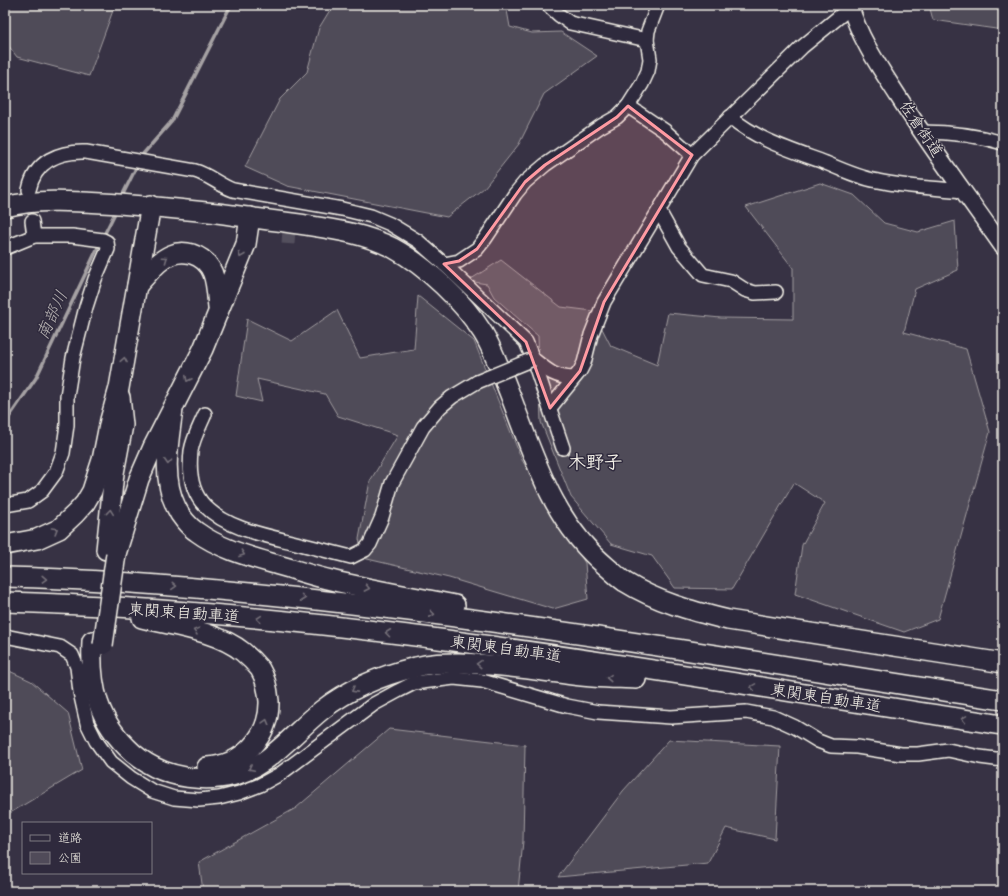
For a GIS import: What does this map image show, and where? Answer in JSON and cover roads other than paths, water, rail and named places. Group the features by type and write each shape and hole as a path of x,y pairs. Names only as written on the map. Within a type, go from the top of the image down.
{"highway":[{"path":"5,207 42,202 70,201 150,206 250,217 341,230 369,238 393,248 416,263 454,297 483,333 496,360 540,474 556,507 572,531 596,558 624,581 654,598 690,611 728,620 1003,663"},
{"path":"5,545 37,539 49,534 67,522 85,503 97,480 110,420 120,388 150,206"},
{"path":"111,552 153,447 203,349 246,244 250,217"},
{"path":"137,286 158,263 170,255 183,252 190,253 203,259 212,270 216,282 218,312"},
{"path":"120,388 123,425 114,473 111,552 98,643 92,659 93,686 104,717 114,733 126,747 151,767 186,778 223,778 247,770 264,762 322,710 357,688 387,674 417,666 437,663 510,666 574,675 696,683 732,683"},
{"path":"173,409 167,468 170,491 176,508 185,521 196,532 210,540 254,558 336,581 396,594 715,654"},
{"name":"東関東自動車道","path":"5,577 90,581 267,594 471,619 715,654 1003,700"},
{"path":"7,602 132,616 199,632 230,643 252,660 264,678 269,706 267,721 263,730 245,753 230,763 220,766 196,768 169,762 159,758 149,752 130,735 110,704 98,643"},
{"name":"東関東自動車道","path":"7,602 174,611 354,629 468,643 1003,725"}],"main road":[{"name":"佐倉街道","path":"850,6 853,16 878,66 922,132 1003,247"}],"street":[{"path":"548,5 570,23 647,40"},
{"path":"444,264 459,261 477,249 525,182 545,165 601,126 617,117 628,106 642,84 648,71 650,59 647,40 648,31 658,5"},
{"path":"550,408 580,371 604,302 659,211 679,174 692,155 802,47 850,6"},
{"path":"628,106 665,131 692,155"},
{"path":"730,117 759,138 876,181 963,191"},
{"path":"922,132 948,132 980,136 1003,143"},
{"path":"29,190 31,180 36,172 48,161 61,155 73,152 86,152 195,170 206,174 225,187 233,190 342,209 371,216 390,224 418,241 526,342 563,448"},
{"path":"659,211 679,247 703,276 731,281 745,290 755,293 776,292"},
{"path":"32,221 34,236"},
{"path":"5,248 34,236 72,236 103,240 107,242 108,249 86,307 73,358 67,396 68,426 63,453 56,472 42,491 28,501 5,505"},
{"path":"533,359 553,375 573,378"},
{"path":"205,414 191,450 190,465 192,483 204,506 215,515 226,521 249,530 351,557 365,550 370,544 382,517 392,483 423,427 440,407 452,397 477,382 533,359"},
{"path":"5,636 60,647 72,656 77,667 86,723 111,762 131,778 152,791 174,798 199,800 219,798 239,793 260,785 280,774 374,704 414,683 454,678 482,682 567,706 598,712 671,717 746,712 773,717 795,727 818,741 831,746 857,746 901,754 918,754 948,750 1003,760"}],"waterway":[{"name":"南部川","path":"143,154 172,121 231,5"},
{"name":"南部川","path":"123,194 135,170"},
{"name":"南部川","path":"103,237 115,213"},
{"name":"南部川","path":"5,423 36,378 100,243"}],"tunnel":[{"path":"288,244 291,200"}],"district":[{"name":"木野子","path":"595,462"}]}
